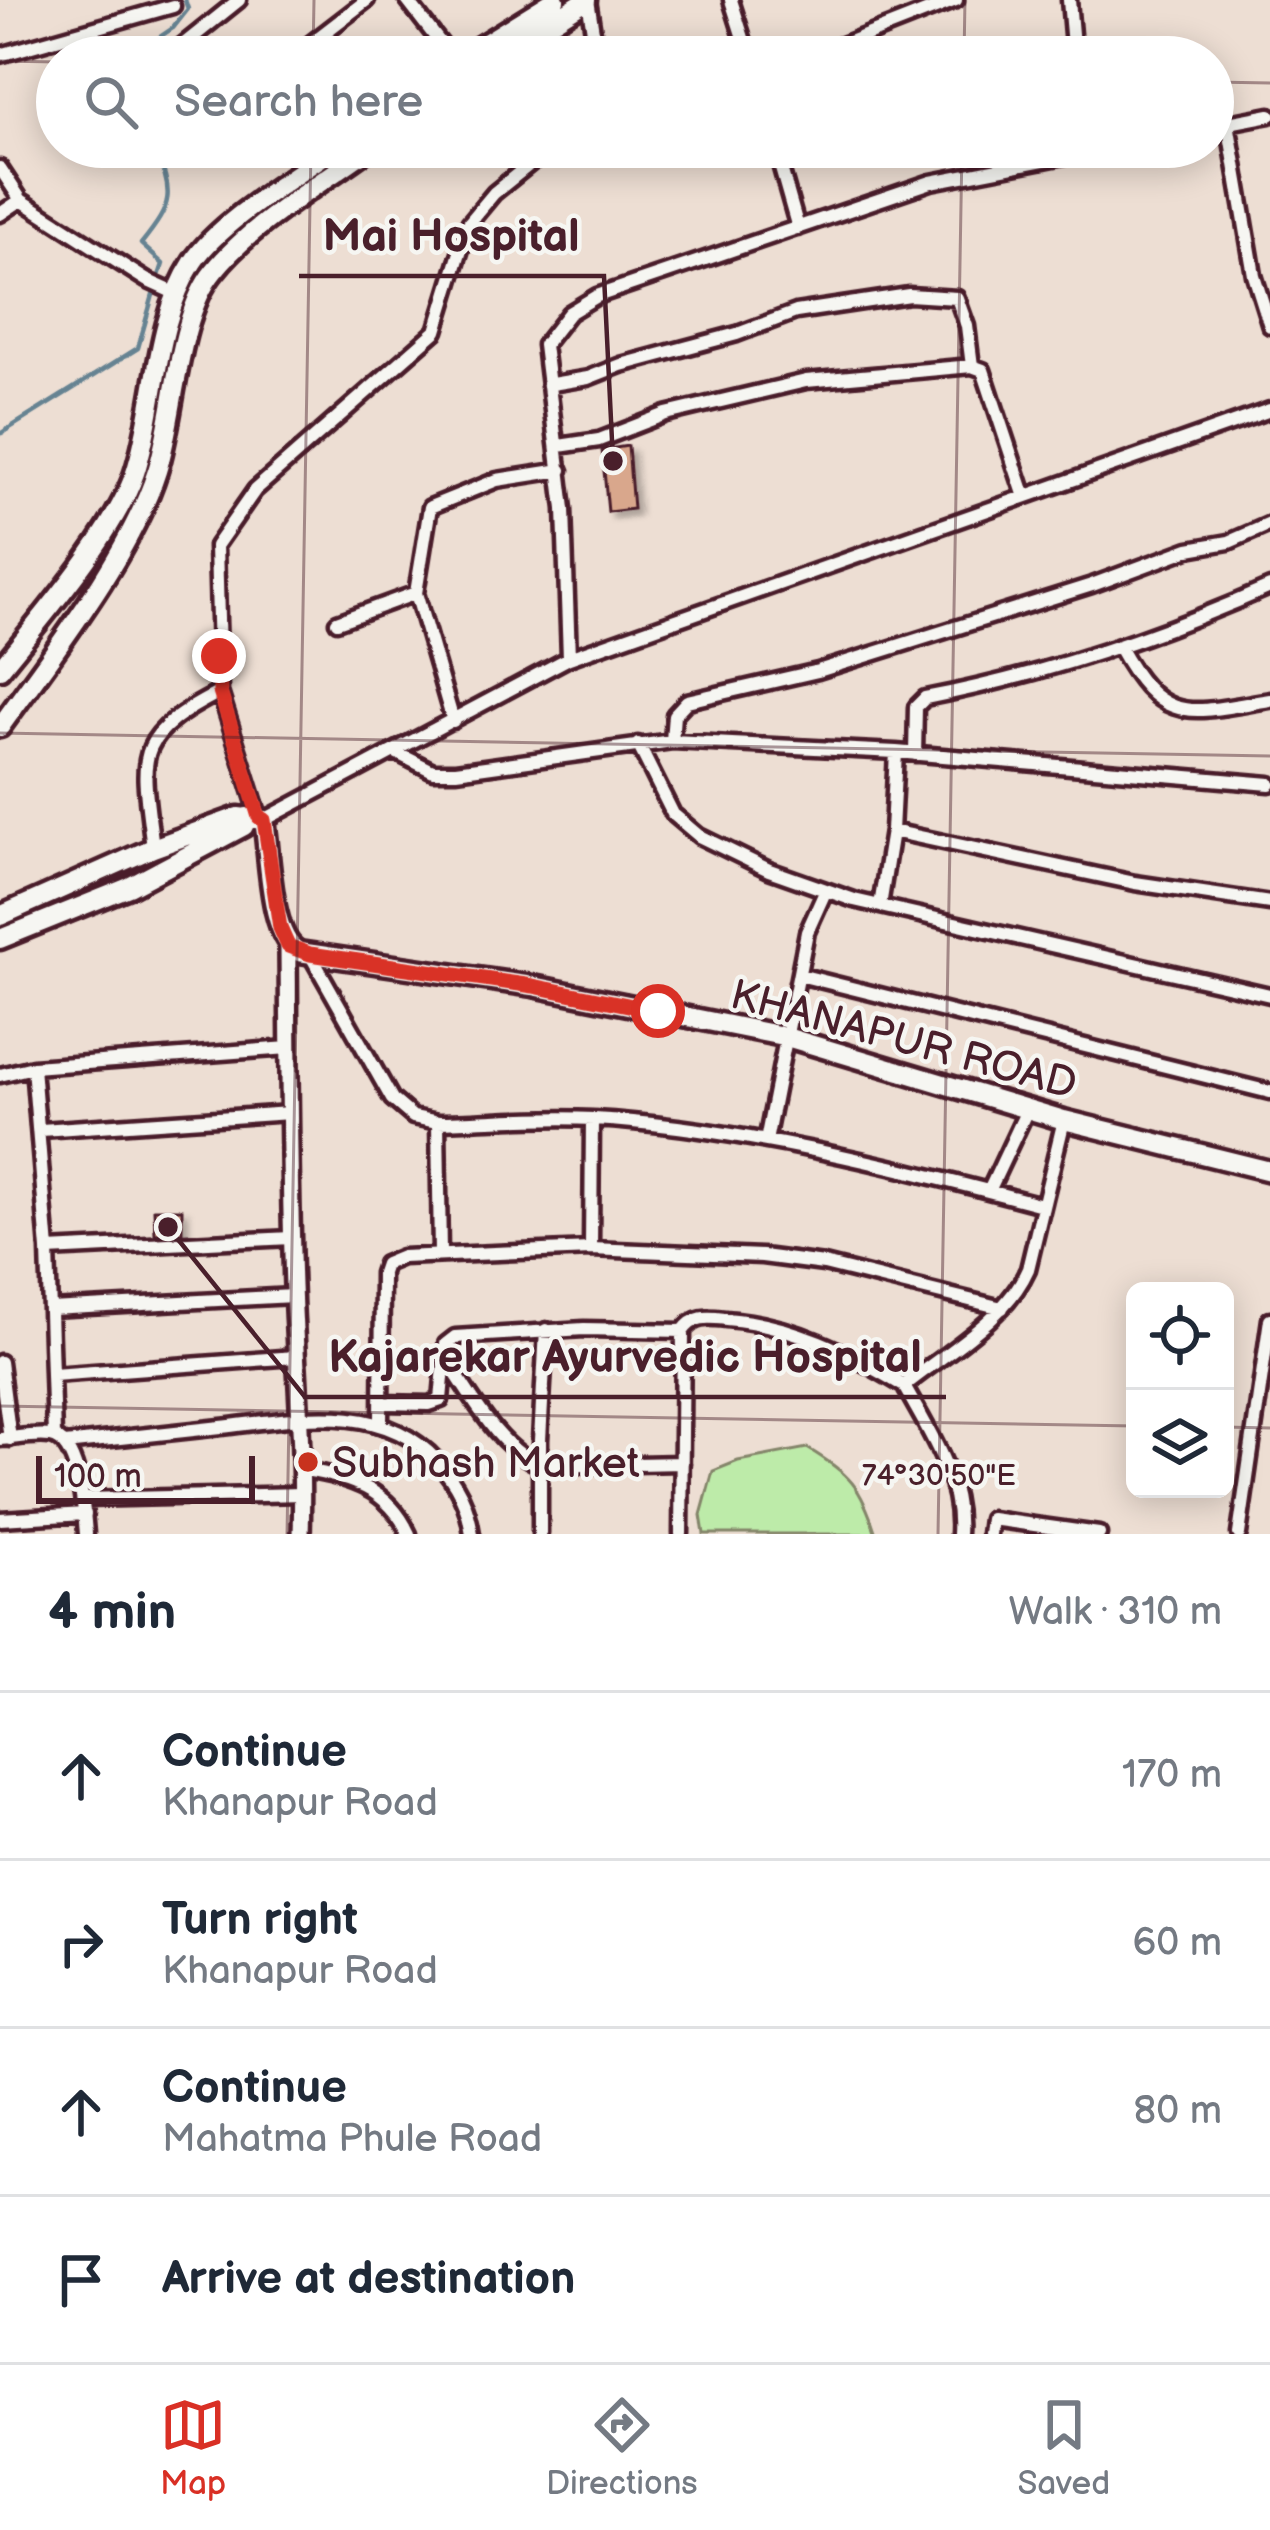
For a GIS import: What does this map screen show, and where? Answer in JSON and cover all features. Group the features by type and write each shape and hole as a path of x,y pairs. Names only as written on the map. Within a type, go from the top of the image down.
{"main road":[{"path":"497,36 555,0"},
{"path":"530,36 587,0"},
{"path":"0,668 82,563 134,477 177,293 196,257 308,168"},
{"path":"0,727 80,615 143,507 158,470 196,301 212,273 239,245 343,168"},
{"path":"0,916 153,848 238,817 257,818"},
{"path":"0,940 129,887 257,818"},
{"path":"257,818 288,946"},
{"name":"KHANAPUR ROAD","path":"288,946 310,954 533,986 783,1036 1064,1120 1270,1171"}],"street":[{"path":"194,36 239,0"},
{"path":"320,36 367,0"},
{"path":"407,0 435,36"},
{"path":"587,0 594,36"},
{"path":"731,0 742,36"},
{"path":"864,36 956,0"},
{"path":"1069,0 1072,36"},
{"path":"67,36 172,6"},
{"path":"0,55 36,45"},
{"path":"1234,122 1270,115"},
{"path":"0,168 22,200 146,280 177,293"},
{"path":"525,168 494,193 469,223 436,332 255,490 216,546 220,692 257,818 395,752 568,658 1270,410"},
{"path":"781,168 798,228"},
{"path":"568,658 561,470 544,345 569,314 597,296 932,182 998,168"},
{"path":"1230,168 1270,326"},
{"path":"0,214 22,200"},
{"path":"552,384 588,378 796,312 909,295 957,298 967,326 972,366"},
{"path":"559,446 599,440 666,414 806,382 972,366 982,370 1024,494"},
{"path":"453,721 416,593 430,507 496,480 561,470"},
{"path":"672,741 674,715 687,701 818,671 1189,549 1229,542 1270,524"},
{"path":"915,754 916,707 925,698 1006,682 1118,647 1270,586"},
{"path":"337,622 416,593"},
{"path":"1118,647 1136,677 1171,709 1195,711 1270,700"},
{"path":"153,848 146,763 150,745 170,719 220,692"},
{"path":"395,752 434,771 456,771 672,741 896,752 1270,784"},
{"path":"638,744 673,814 699,836 746,861 825,892 1270,995"},
{"path":"880,905 892,831 896,752"},
{"path":"892,831 1135,883 1270,903"},
{"path":"766,1141 807,932 825,892"},
{"path":"288,946 291,1238 295,1357 303,1418 301,1534"},
{"path":"310,954 392,1099 413,1117 438,1123 592,1119 766,1141 1042,1205"},
{"path":"799,975 1270,1092"},
{"path":"0,1075 33,1067 289,1048"},
{"path":"33,1067 60,1440 84,1507 86,1534"},
{"path":"989,1191 1028,1108"},
{"path":"41,1130 290,1113"},
{"path":"590,1250 592,1119"},
{"path":"904,1386 1019,1289 1064,1120"},
{"path":"438,1123 440,1254"},
{"path":"48,1250 291,1238"},
{"path":"382,1424 386,1264 402,1257 590,1250 794,1259 1001,1308"},
{"path":"51,1309 293,1297"},
{"path":"681,1534 683,1331 695,1319 705,1317 780,1326 837,1349 904,1386 947,1468 957,1501 958,1534"},
{"path":"1239,1534 1270,1319"},
{"path":"382,1403 441,1400 446,1344 455,1337 547,1330 683,1331"},
{"path":"540,1534 547,1330"},
{"path":"444,1356 489,1421 526,1460 542,1466 682,1463"},
{"path":"53,1375 295,1357"},
{"path":"0,1362 5,1439 60,1440 303,1418 341,1417 382,1424 418,1445 455,1482 472,1534"},
{"path":"304,1469 361,1483 383,1498 409,1534"},
{"path":"0,1519 84,1507 302,1494"},
{"path":"989,1534 991,1519 1099,1534"}],"green space":[{"path":"807,1448 852,1483 876,1534 704,1534 701,1515 713,1471 738,1461"}],"building":[{"path":"628,446 633,509 608,512 602,450"},
{"path":"154,1209 182,1209 182,1233 155,1234"}],"waterway":[{"path":"161,36 188,9 185,0"},
{"path":"159,276 163,264 141,244 165,208 162,168"},
{"path":"0,434 138,348 153,295"}],"place":[{"name":"Mai Hospital","path":"613,461"},
{"name":"Kajarekar Ayurvedic Hospital","path":"168,1227"},
{"name":"Subhash Market","path":"308,1462"}],"route":[{"path":"219,656 220,692 259,817 264,820 280,928 288,946 310,954 533,986 658,1011"}]}
